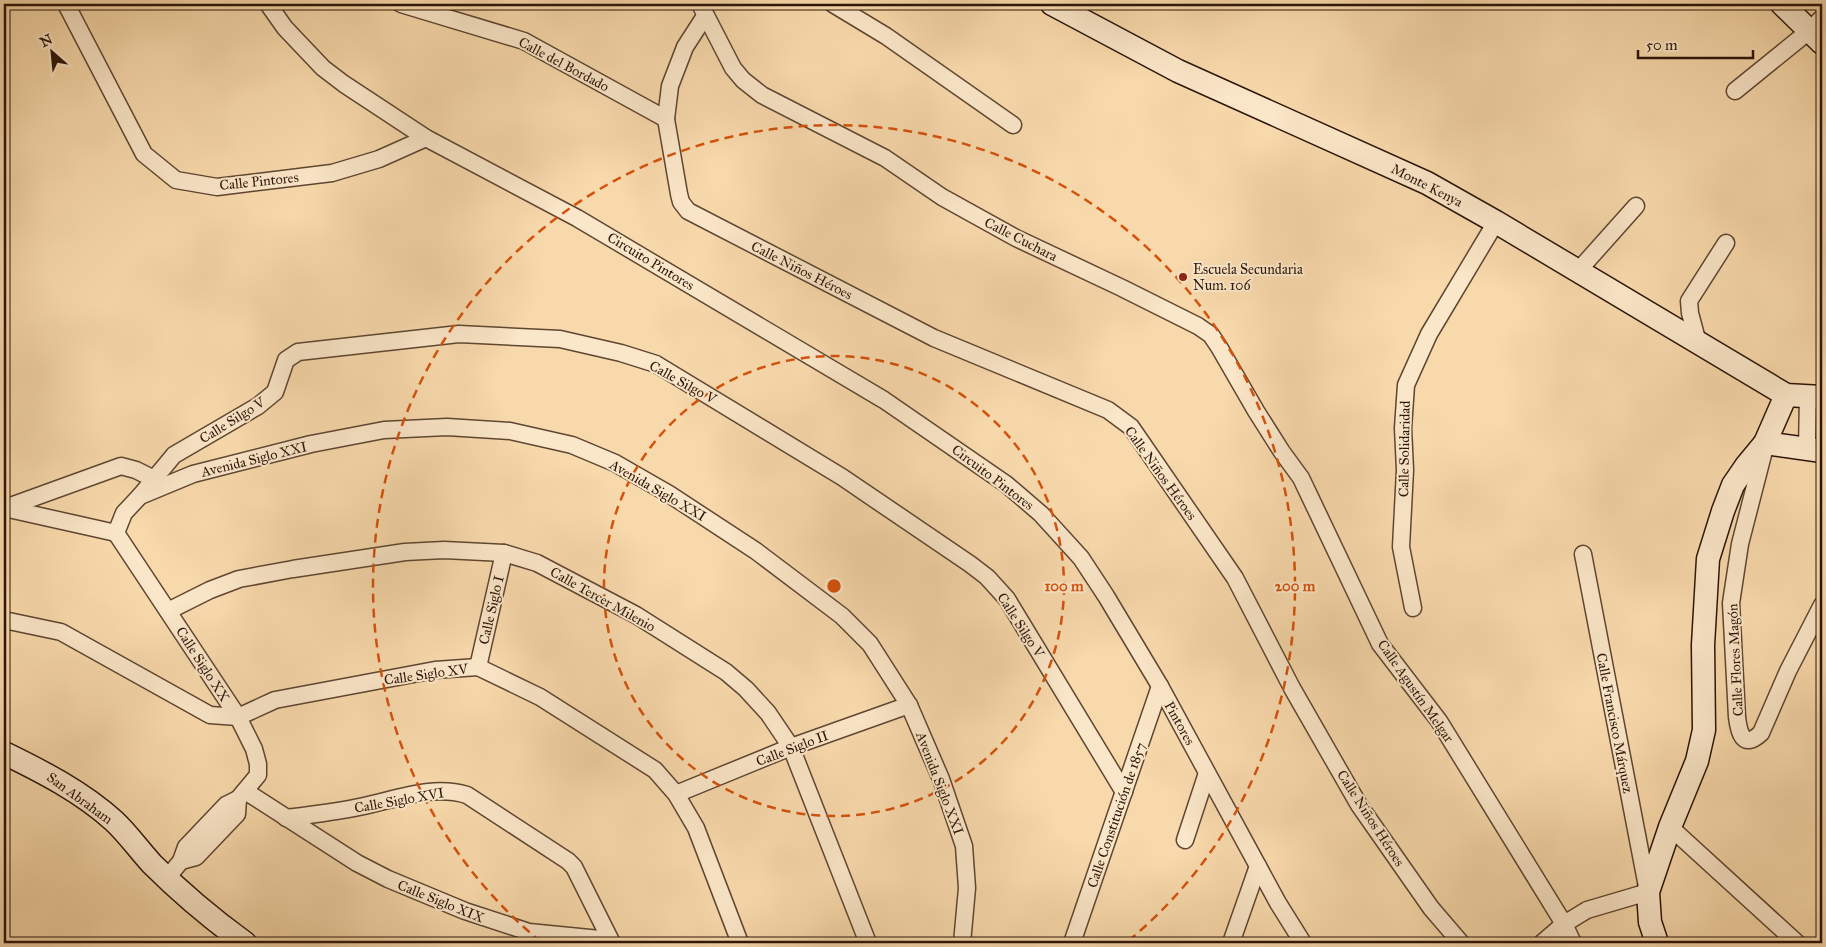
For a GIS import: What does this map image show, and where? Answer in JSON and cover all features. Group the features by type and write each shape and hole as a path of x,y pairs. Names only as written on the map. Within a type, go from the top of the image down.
{"main road":[{"name":"Monte Kenya","path":"1052,4 1178,71 1427,183 1698,343 1806,396"},
{"path":"1782,4 1818,31"},
{"name":"Calle Flores Magón","path":"1766,443 1806,396"},
{"path":"1648,892 1670,827 1697,761 1704,730 1703,645 1708,559 1723,511 1734,485 1746,466 1766,443 1814,450"},
{"name":"San Abraham","path":"4,753 44,772 77,792 114,821 167,878 206,913 245,943"},
{"name":"Calle Francisco Márquez","path":"1648,892 1650,922 1657,943"}],"street":[{"name":"Calle Pintores","path":"66,4 144,154 176,180 217,187 332,173 379,159 426,138"},
{"name":"Circuito Pintores","path":"268,4 285,28 323,68 426,138 577,218 884,400 1006,484 1040,514"},
{"name":"Calle del Bordado","path":"401,4 524,41 666,119"},
{"path":"833,4 886,36 1013,126"},
{"path":"666,119 670,86 702,10"},
{"name":"Calle Cuchara","path":"702,10 733,68 743,80 762,95 885,158 942,197 1016,238 1198,326 1219,347 1282,452 1301,478 1313,501"},
{"path":"1735,91 1818,31"},
{"name":"Calle Niños Héroes","path":"666,119 681,202 688,211 934,338 1108,410 1131,427 1235,578 1292,688 1359,804 1431,908 1461,943"},
{"path":"1578,271 1636,206"},
{"name":"Calle Solidaridad","path":"1413,608 1401,547 1405,470 1406,385 1429,334 1496,222"},
{"path":"1698,343 1690,313 1689,301 1726,243"},
{"name":"Calle Silgo V","path":"140,496 174,455 258,406 275,392 286,360 298,352 459,334 560,339 621,353 656,364 842,477 970,564 987,578 1007,599 1124,792"},
{"path":"1806,396 1814,450"},
{"name":"Avenida Siglo XXI","path":"116,533 124,513 140,496 193,474 311,444 384,430 447,427 510,431 572,446 615,463 669,494 756,551 842,616 870,644 909,705 942,779 964,846 967,888 962,943"},
{"name":"Calle Flores Magón","path":"1766,443 1740,544 1731,603 1737,717 1739,732 1744,739 1749,741 1761,733 1788,671 1822,605"},
{"path":"4,508 121,466 136,470 154,479"},
{"name":"Calle Agustín Melgar","path":"1313,501 1380,644 1439,720 1564,924 1573,943"},
{"path":"4,508 116,533"},
{"name":"Pintores","path":"1040,514 1081,558 1106,596 1160,686 1278,904 1304,943"},
{"name":"Calle Siglo XX","path":"116,533 238,717 254,749 258,764 258,775 242,795 226,805 186,847 181,861 167,878"},
{"name":"Calle Tercer Milenio","path":"168,611 210,590 239,579 405,552 444,550 504,553 536,562 636,615 726,672 746,689 768,713 791,747 868,943"},
{"name":"Calle Siglo I","path":"478,667 504,553"},
{"name":"Calle Francisco Márquez","path":"1583,554 1648,892"},
{"name":"Calle Siglo XV","path":"4,620 61,632 210,715 238,717 275,700 435,670 478,667 540,697 655,770 676,794 696,828 740,943"},
{"name":"Calle Constitución de 1857","path":"1072,943 1160,686"},
{"name":"Calle Siglo II","path":"676,794 791,747 909,705"},
{"path":"1184,840 1207,773"},
{"name":"Calle Siglo XVI","path":"286,818 359,807 436,791 452,791 467,795 568,861 574,867 611,942"},
{"path":"242,795 286,818"},
{"name":"Calle Siglo XIX","path":"286,818 357,863 388,880 465,912 529,932 611,942"},
{"path":"1670,827 1797,943"},
{"path":"1230,943 1258,866"},
{"path":"1542,943 1564,924 1587,910 1648,892"}],"place":[{"name":"Escuela Secundaria Num. 106","path":"1183,277"}]}
